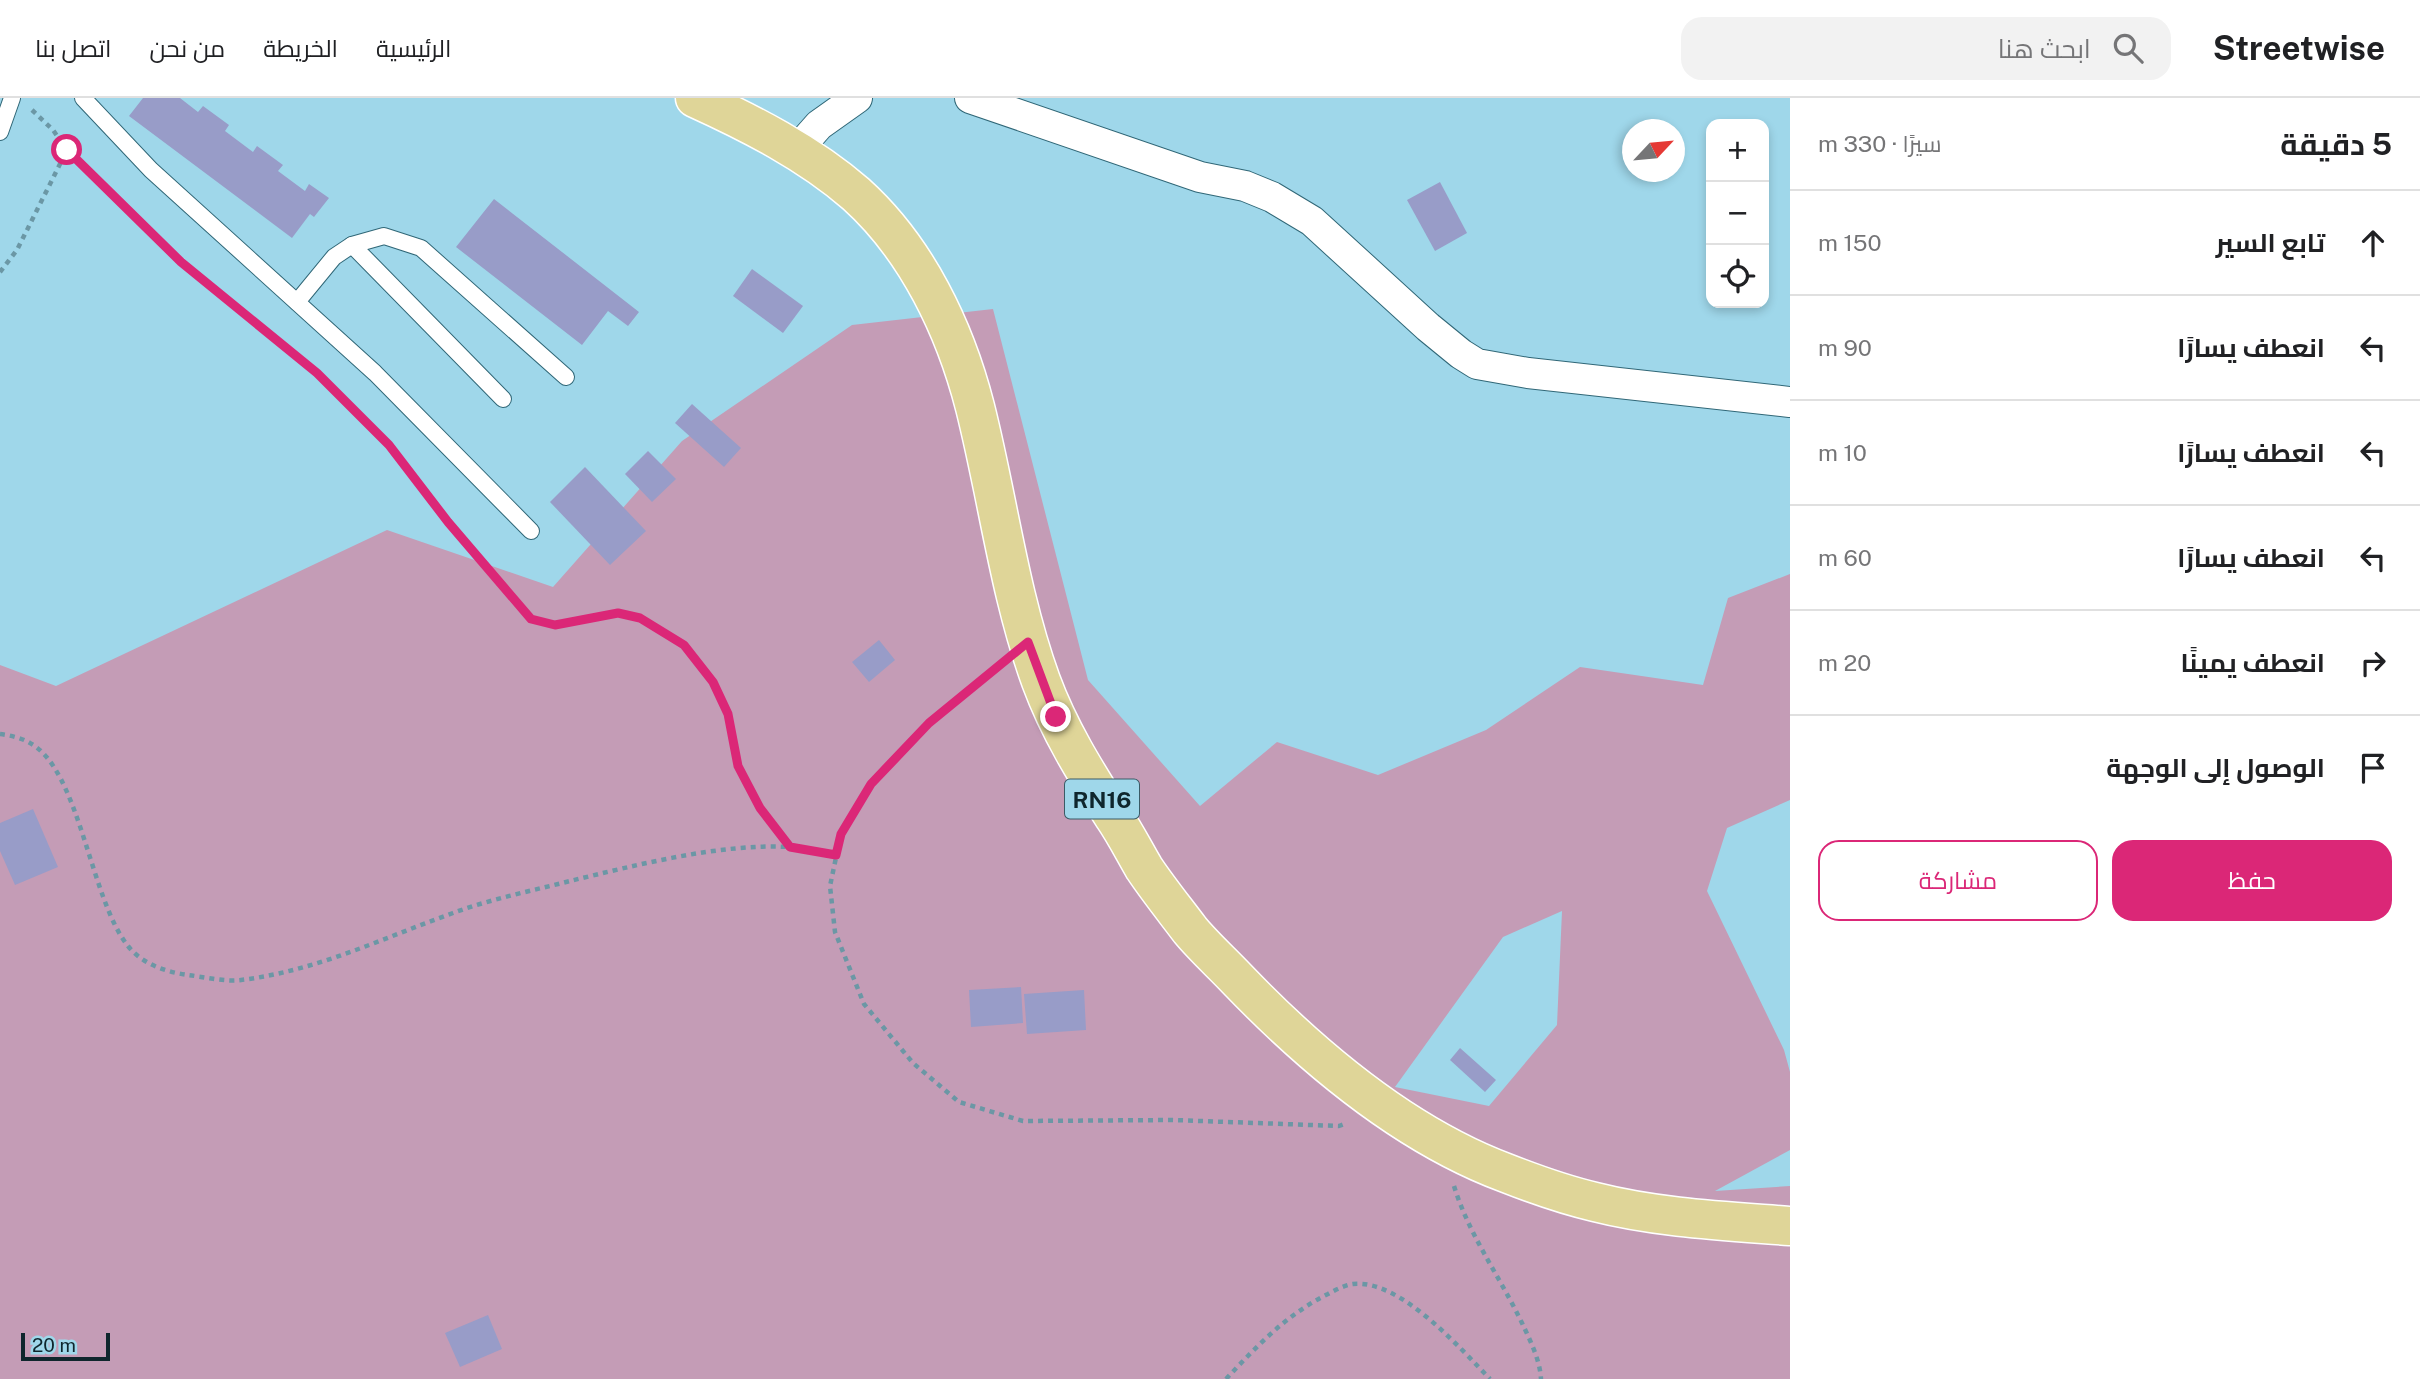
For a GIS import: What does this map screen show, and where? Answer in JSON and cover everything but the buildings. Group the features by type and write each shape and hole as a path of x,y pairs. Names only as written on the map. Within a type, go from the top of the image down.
{"main road":[{"name":"RN16","path":"695,98 796,151 858,196 901,244 930,289 960,355 975,407 1028,642 1056,717 1080,764 1145,869 1193,933 1269,1012 1328,1065 1388,1109 1440,1142 1503,1172 1595,1202 1684,1217 1790,1226"}],"street":[{"path":"796,151 819,125 857,98"},
{"path":"970,98 1200,177 1245,186 1272,197 1312,221 1428,327 1477,364 1541,375 1790,402"}],"lane":[{"path":"83,98 151,170 375,373 531,531"},
{"path":"0,132 12,99"},
{"path":"297,302 334,257 352,245 384,236 421,247 566,377"},
{"path":"352,245 503,399"}],"path":[{"path":"12,99 36,113 53,130 67,150 181,262 317,373 389,445 448,522 531,619 555,625 618,613 640,618 684,645 713,682 728,714 738,766 760,808 790,847"},
{"path":"0,272 17,250 67,150"},
{"path":"1028,642 929,723 871,784 841,834 830,886 835,932 864,1004 913,1063 959,1102 1023,1121 1173,1120 1339,1126 1388,1109"},
{"path":"0,733 31,743 46,757 65,787 109,912 128,946 158,969 186,975 239,980 303,967 377,943 453,913 516,894 622,868 738,847 790,847 836,855"},
{"path":"1440,1142 1462,1211 1509,1295 1528,1336 1541,1379"},
{"path":"1226,1379 1269,1334 1294,1313 1321,1297 1352,1284 1374,1286 1400,1297 1431,1322 1490,1379"}],"shaded area":[{"path":"993,309 1088,680 1200,806 1277,742 1378,775 1486,730 1580,667 1703,685 1728,598 1790,574 1790,800 1727,828 1707,891 1784,1050 1790,1072 1790,1150 1715,1191 1790,1186 1790,1379 0,1379 0,665 56,686 387,530 553,587 682,441 852,325","holes":["1562,911 1557,1025 1489,1106 1395,1087 1503,937"]}],"route":[{"path":"67,150 181,262 317,373 389,445 448,522 531,619 555,625 618,613 640,618 684,645 713,682 728,714 738,766 760,808 790,847 836,855 841,834 871,784 929,723 1028,642 1056,717"}]}
